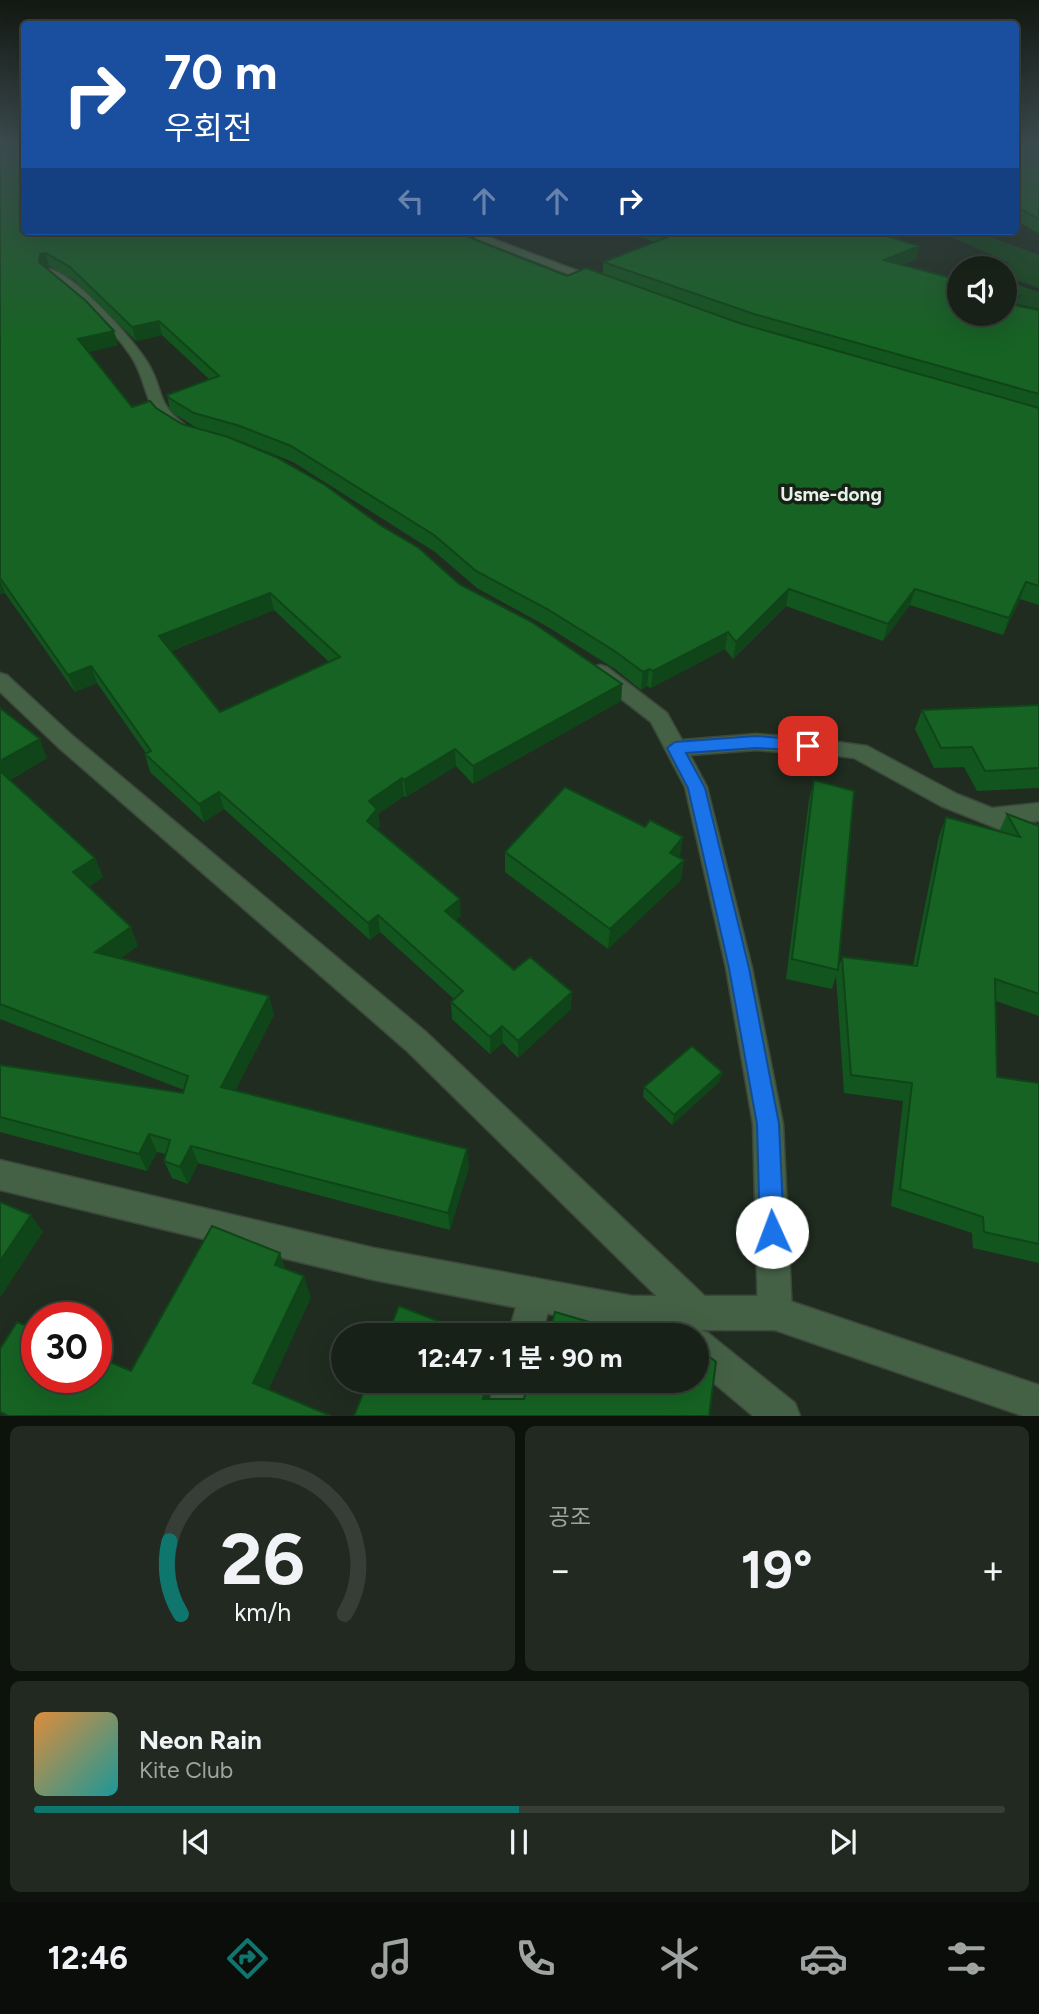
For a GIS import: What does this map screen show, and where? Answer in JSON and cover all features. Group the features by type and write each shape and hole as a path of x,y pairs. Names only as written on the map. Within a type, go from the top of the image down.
{"street":[{"path":"473,235 616,287"},
{"path":"48,271 95,310 136,355 150,377 153,403 166,418 191,434 203,438"},
{"path":"584,662 659,718 696,788 739,968 768,1124 775,1313"},
{"path":"0,680 66,742 416,1041 685,1323"},
{"path":"675,748 756,742 859,751 949,800 1039,836"},
{"path":"988,816 1039,812"},
{"path":"0,1175 374,1264 632,1313 660,1314 677,1323"},
{"path":"528,1323 535,1295"},
{"path":"709,1327 775,1313 1039,1403"},
{"path":"709,1346 782,1416"},
{"path":"504,1416 510,1393"}],"green space":[{"path":"947,235 986,235 1039,255 1039,288 1017,280 1017,256 994,256"},
{"path":"1017,285 1039,292 1039,309 1017,304"}],"building":[{"path":"0,212 21,212 21,235 463,235 567,276 586,268 742,324 1039,408 1039,586 1026,582 1009,618 915,589 888,624 789,589 736,642 728,632 653,671 649,669 643,672 549,610 476,571 434,535 291,446 240,426 194,413 169,398 167,395 219,376 159,321 132,327 70,267 46,253 40,254 39,262 86,301 114,331 78,339 132,407 150,401 156,408 182,424 228,437 276,457 325,485 380,525 419,548 459,584 532,622 622,684 473,766 455,749 404,780 402,778 369,801 377,809 367,821 460,899 445,911 514,970 530,957 572,992 518,1041 502,1026 490,1037 451,1002 463,991 378,915 368,923 219,792 199,804 145,754 151,751 91,666 68,675 0,578","holes":["270,593 340,657 220,712 159,636"]},
{"path":"1026,212 1039,212 1039,219"},
{"path":"673,235 883,235 919,246 884,260 947,277 947,326 1017,326 1017,306 1039,310 1039,394 754,314 603,262"},
{"path":"1039,705 1039,768 985,771 972,747 941,748 922,710"},
{"path":"0,708 40,739 0,761"},
{"path":"0,771 95,858 73,872 131,927 95,952 269,996 221,1087 467,1149 448,1213 191,1146 180,1167 164,1161 170,1140 149,1134 139,1154 0,1117 0,1065 183,1093 188,1076 0,1004"},
{"path":"814,780 854,791 838,970 792,959"},
{"path":"565,787 645,827 650,820 683,837 670,853 684,860 610,929 505,852"},
{"path":"1007,814 1039,826 1039,994 995,979 997,1077 1039,1083 1039,1244 984,1232 983,1217 900,1189 912,1083 851,1075 842,957 917,966 946,817 1020,837"},
{"path":"692,1046 722,1072 674,1115 644,1087"},
{"path":"0,1202 31,1215 0,1261"},
{"path":"212,1226 280,1253 275,1265 304,1276 253,1383 331,1416 8,1416 0,1412 0,1349 17,1322 21,1324 21,1393 112,1393 112,1363 131,1371"},
{"path":"399,1306 443,1323 392,1323"},
{"path":"555,1312 593,1323 552,1323"},
{"path":"709,1357 716,1362 709,1416 354,1416 363,1393 484,1393 483,1399 524,1399 525,1393 709,1393"}],"district":[{"name":"Usme-dong","path":"831,494"}],"route":[{"path":"772,1232 768,1124 739,968 696,788 675,748 756,742 808,746"}]}
